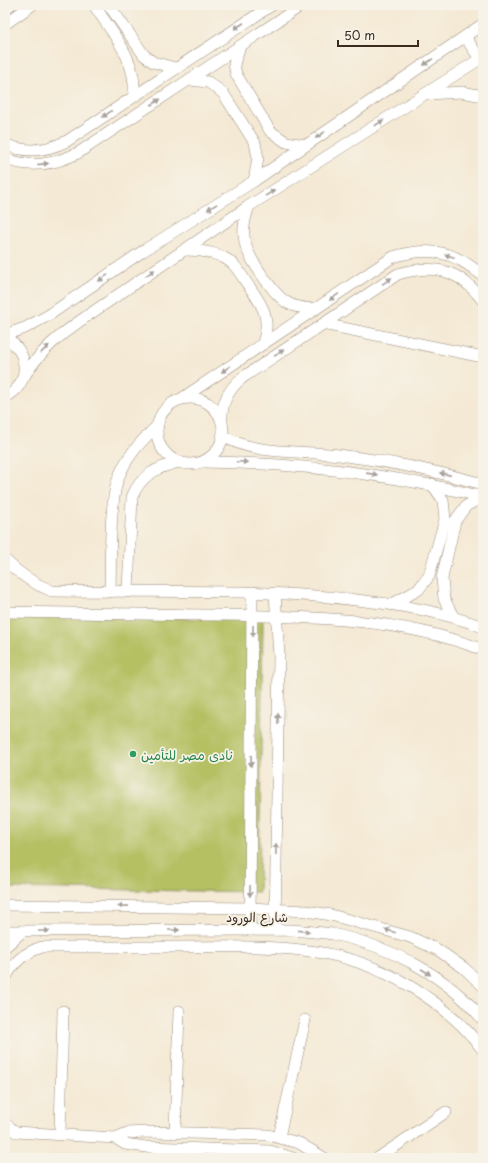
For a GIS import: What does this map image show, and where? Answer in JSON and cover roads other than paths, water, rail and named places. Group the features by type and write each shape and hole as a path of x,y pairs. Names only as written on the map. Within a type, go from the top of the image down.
{"street":[{"path":"5,8 10,5"},
{"path":"5,24 32,5"},
{"path":"94,5 131,63 135,84 134,95"},
{"path":"109,5 144,56 153,62 175,68"},
{"path":"5,144 26,150 40,150 54,147 67,141 175,68 257,9 271,5 280,20"},
{"path":"5,159 19,164 34,165 50,164 64,160 302,5"},
{"path":"257,9 269,27"},
{"path":"22,380 24,362 22,354 17,346 5,337 49,315 143,251 254,181 465,37 481,29"},
{"path":"5,397 14,392 39,355 61,335 249,206 482,59 465,37"},
{"path":"240,46 234,64 236,74 270,131 286,142 306,145"},
{"path":"189,80 208,82 223,93 254,144 258,158 254,181"},
{"path":"424,95 456,92 483,96"},
{"path":"249,206 244,229 248,253 278,295 286,302 306,309 316,308"},
{"path":"184,250 195,250 215,254 234,265 262,304 266,320 263,343"},
{"path":"110,592 114,499 118,481 134,450 158,425 164,411 174,402 181,399 393,257 409,252 425,251 442,253 457,258 471,266 483,276"},
{"path":"204,462 217,451 223,436 222,421 224,402 234,385 398,274 414,269 446,271 460,278 473,288 483,302"},
{"path":"323,324 483,357"},
{"path":"181,399 198,399 206,402 219,414 222,421"},
{"path":"158,425 158,440 162,448 166,454 180,462 196,464 204,462 246,462 330,469 432,484 483,497"},
{"path":"223,436 239,444 256,449 332,454 374,460 422,469 483,484"},
{"path":"128,592 132,497 137,486 155,469 180,462"},
{"path":"393,604 418,590 429,576 445,519 443,500 432,484"},
{"path":"453,616 444,599 442,578 455,522 466,506 483,497"},
{"path":"5,560 32,582 52,591 275,593 414,607 453,616 483,627"},
{"path":"250,930 252,592"},
{"path":"275,593 279,656 275,930"},
{"path":"5,612 276,615 334,619 389,626 425,633 483,650"},
{"name":"شارع الورود","path":"5,905 275,908 331,915 410,937 438,950 464,968 483,986"},
{"name":"شارع الورود","path":"5,931 275,930 332,934 373,945 412,962 447,986 483,1020"},
{"path":"5,947 23,931"},
{"path":"5,979 18,960 29,951 42,946 270,947 317,952 370,966 401,981 430,999 456,1021 483,1050"},
{"path":"60,1133 63,1010"},
{"path":"175,1133 179,1011"},
{"path":"279,1137 305,1020"},
{"path":"378,1158 446,1112"},
{"path":"5,1124 16,1132 60,1133 114,1138 125,1144 146,1147 270,1151 293,1158"},
{"path":"114,1138 128,1133 231,1134 279,1137 299,1143 324,1158"},
{"path":"231,1134 231,1150"}],"place":[{"name":"نادى مصر للتأمين","path":"133,754"}]}
